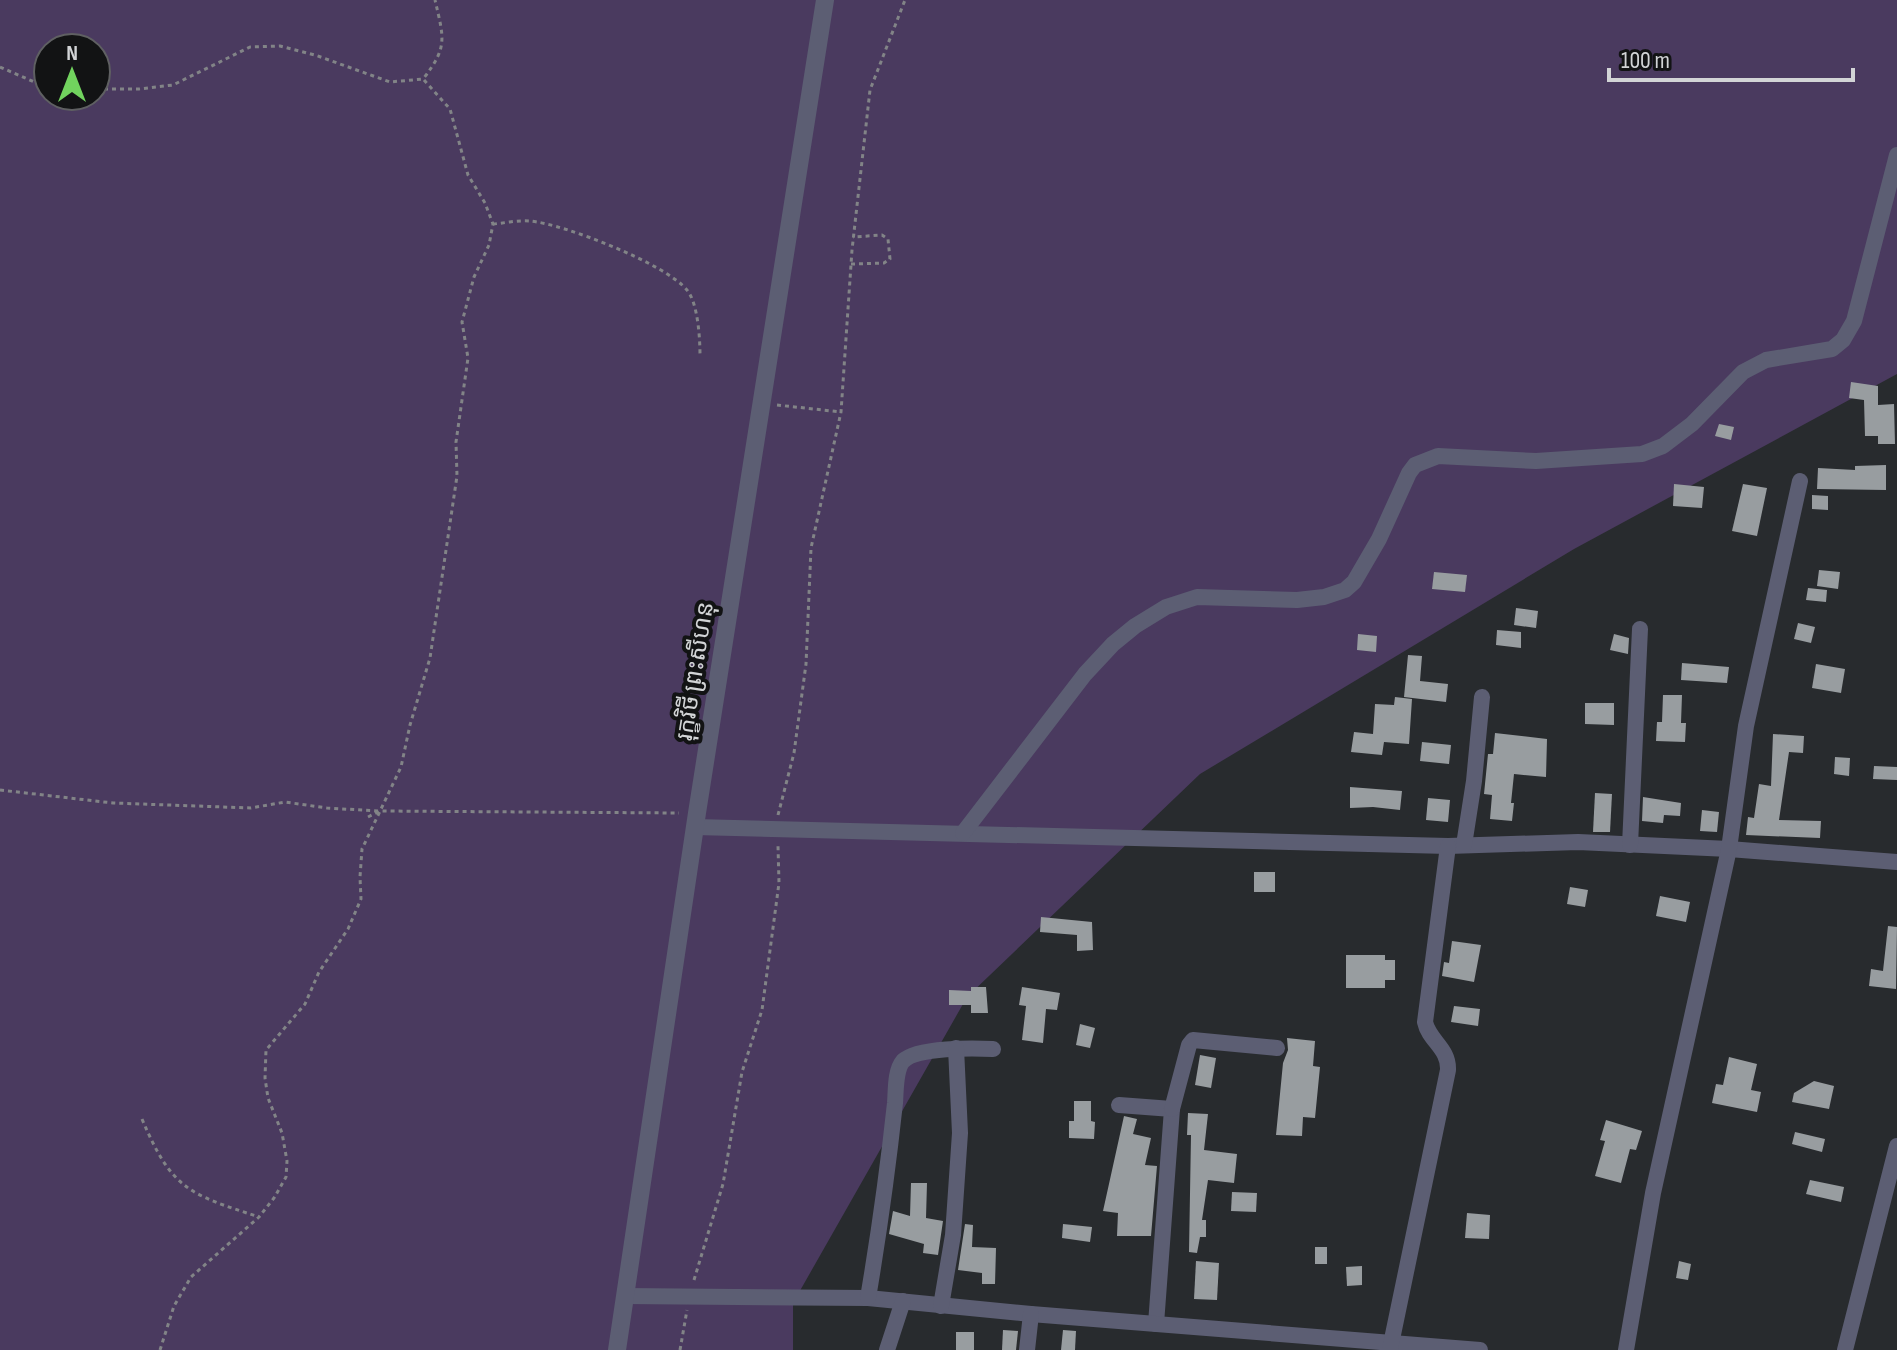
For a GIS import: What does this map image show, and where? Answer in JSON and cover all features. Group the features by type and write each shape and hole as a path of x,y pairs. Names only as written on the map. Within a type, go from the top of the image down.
{"street":[{"name":"រុក្ខវិថី ព្រះសីហនុ","path":"617,1350 696,820 825,0"},
{"path":"963,833 1085,674 1135,626 1166,607 1197,597 1297,600 1324,597 1345,590 1354,582 1379,539 1415,465 1438,456 1536,461 1642,454 1663,446 1692,424 1743,372 1766,360 1837,346 1854,321 1897,155"},
{"path":"1626,1350 1653,1193 1729,849 1746,726 1800,481"},
{"path":"1630,845 1640,629"},
{"path":"1390,1346 1448,1070 1445,1052 1427,1030 1425,1022 1456,845 1474,781 1482,697"},
{"path":"696,820 775,828 963,833 1456,845 1578,842 1729,849 1897,862"},
{"path":"1156,1324 1172,1109 1189,1045 1193,1040 1277,1048"},
{"path":"941,1306 953,1235 960,1133 956,1048"},
{"path":"868,1298 899,1068 908,1058 937,1050 993,1049"},
{"path":"1119,1105 1172,1109"},
{"path":"1845,1350 1897,1146"},
{"path":"625,1296 868,1298 1390,1346 1480,1350"},
{"path":"887,1350 903,1301"},
{"path":"1027,1350 1031,1314"}],"path":[{"path":"112,89 173,85 250,47 280,46 390,82 423,79 438,60 443,43 435,0"},
{"path":"680,1350 689,1297 723,1184 742,1072 762,1010 779,883 775,828 794,753 806,664 811,548 841,412 853,237 870,90 905,0"},
{"path":"0,67 32,81"},
{"path":"160,1350 174,1306 191,1277 259,1217 286,1177 287,1161 282,1133 268,1098 266,1050 305,1004 319,972 348,929 361,899 362,849 401,767 430,658 457,476 456,442 468,358 462,322 465,303 489,245 493,224 485,203 468,175 450,109 423,79"},
{"path":"493,224 531,221 600,241 677,281 689,291 700,333 700,355"},
{"path":"851,264 884,263 890,259 888,239 882,235 853,237"},
{"path":"761,403 841,412"},
{"path":"0,790 113,803 251,808 285,802 380,811 696,820"},
{"path":"368,817 380,811"},
{"path":"142,1119 169,1173 185,1187 206,1199 259,1217"}],"shaded area":[{"path":"0,0 1897,0 1897,374 1574,549 1200,774 967,997 793,1303 793,1350 0,1350"}],"building":[{"path":"1851,382 1878,386 1878,405 1894,404 1895,444 1878,444 1878,436 1865,436 1864,400 1849,398"},
{"path":"1719,424 1734,427 1731,440 1715,436"},
{"path":"1886,465 1886,490 1817,489 1818,468 1855,470 1855,466"},
{"path":"1674,484 1704,487 1702,508 1673,506"},
{"path":"1743,484 1767,488 1757,536 1732,531"},
{"path":"1812,495 1828,496 1828,510 1812,509"},
{"path":"1819,570 1840,572 1838,589 1817,586"},
{"path":"1434,572 1467,575 1465,592 1432,589"},
{"path":"1808,588 1827,590 1826,602 1806,600"},
{"path":"1516,608 1538,611 1536,628 1514,625"},
{"path":"1798,623 1815,627 1811,643 1794,639"},
{"path":"1497,630 1521,632 1521,648 1496,645"},
{"path":"1358,634 1377,636 1376,652 1357,650"},
{"path":"1614,634 1629,638 1628,654 1610,650"},
{"path":"1408,655 1422,656 1420,681 1448,684 1446,702 1404,697"},
{"path":"1682,663 1729,667 1727,683 1681,680"},
{"path":"1816,664 1845,669 1841,693 1812,688"},
{"path":"1663,695 1682,695 1681,723 1686,723 1685,742 1656,741 1657,722 1662,722"},
{"path":"1395,697 1412,699 1409,744 1384,742 1382,755 1351,752 1354,732 1373,734 1375,704 1394,705"},
{"path":"1585,703 1614,703 1614,725 1585,724"},
{"path":"1495,733 1547,739 1546,777 1514,774 1512,821 1490,819 1492,795 1484,794 1488,754 1493,754"},
{"path":"1773,734 1804,736 1803,753 1789,752 1779,820 1821,821 1820,838 1746,835 1748,817 1754,818 1759,784 1771,786"},
{"path":"1422,742 1451,745 1449,764 1420,761"},
{"path":"1835,757 1850,758 1849,776 1834,774"},
{"path":"1874,766 1897,767 1897,780 1873,779"},
{"path":"1350,787 1402,791 1400,810 1350,808"},
{"path":"1595,793 1612,794 1610,832 1593,832"},
{"path":"1643,797 1681,803 1680,816 1664,815 1663,823 1642,821"},
{"path":"1428,798 1450,800 1448,822 1426,820"},
{"path":"1702,810 1719,812 1717,832 1700,831"},
{"path":"1254,872 1275,872 1275,892 1254,892"},
{"path":"1570,887 1588,890 1585,907 1567,904"},
{"path":"1660,896 1690,902 1686,922 1656,916"},
{"path":"1041,917 1092,922 1093,950 1077,951 1077,935 1040,932"},
{"path":"1888,926 1897,927 1896,989 1869,986 1871,969 1883,971"},
{"path":"1452,941 1481,945 1474,982 1442,976 1444,962 1449,963"},
{"path":"1346,955 1385,955 1385,960 1395,960 1395,980 1385,980 1385,988 1346,988"},
{"path":"971,987 986,987 988,1013 971,1013 971,1005 949,1005 949,990 971,991"},
{"path":"1022,987 1060,993 1057,1010 1046,1009 1043,1043 1022,1040 1026,1006 1019,1005"},
{"path":"1454,1006 1480,1009 1478,1026 1451,1022"},
{"path":"1080,1024 1095,1028 1090,1048 1076,1045"},
{"path":"1287,1038 1315,1041 1313,1066 1320,1067 1315,1118 1303,1117 1302,1136 1276,1135"},
{"path":"1200,1055 1216,1058 1211,1088 1195,1085"},
{"path":"1729,1057 1757,1064 1751,1090 1761,1092 1757,1112 1712,1103 1716,1084 1723,1085"},
{"path":"1814,1081 1834,1086 1829,1109 1792,1102 1794,1093"},
{"path":"1074,1101 1091,1101 1094,1139 1069,1138 1069,1121 1074,1121"},
{"path":"1188,1113 1208,1114 1204,1150 1237,1154 1234,1183 1208,1180 1202,1220 1206,1220 1206,1237 1200,1237 1197,1253 1189,1252 1191,1135 1187,1135"},
{"path":"1124,1116 1137,1119 1133,1134 1151,1138 1145,1165 1157,1166 1151,1236 1117,1236 1118,1213 1103,1211"},
{"path":"1606,1120 1642,1131 1636,1150 1630,1149 1621,1183 1595,1176 1605,1141 1600,1140"},
{"path":"1795,1132 1825,1139 1822,1152 1792,1144"},
{"path":"1810,1180 1844,1187 1841,1202 1806,1194"},
{"path":"911,1183 927,1183 926,1218 943,1221 938,1255 923,1253 924,1244 889,1234 893,1211 910,1216"},
{"path":"1232,1192 1257,1193 1256,1212 1231,1211"},
{"path":"1467,1213 1490,1215 1489,1239 1465,1238"},
{"path":"965,1224 973,1225 972,1247 996,1248 995,1284 982,1284 982,1273 958,1270"},
{"path":"1063,1224 1092,1227 1090,1242 1062,1238"},
{"path":"1315,1247 1327,1247 1327,1264 1315,1264"},
{"path":"1196,1261 1219,1263 1217,1300 1194,1299"},
{"path":"1679,1261 1691,1264 1688,1280 1676,1278"},
{"path":"1362,1266 1362,1285 1347,1286 1346,1267"},
{"path":"1003,1330 1018,1331 1016,1350 1002,1350"},
{"path":"1063,1330 1076,1331 1075,1350 1061,1350"},
{"path":"956,1332 974,1332 974,1350 956,1350"}]}
